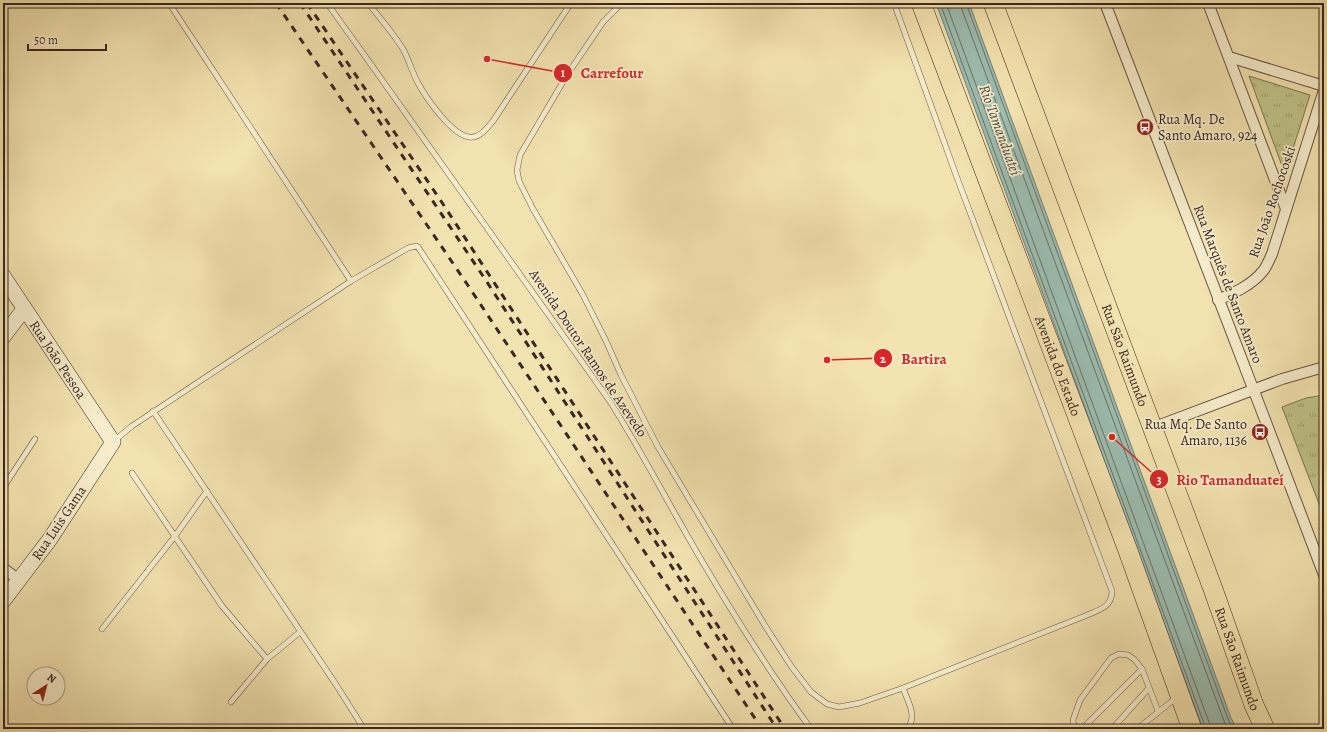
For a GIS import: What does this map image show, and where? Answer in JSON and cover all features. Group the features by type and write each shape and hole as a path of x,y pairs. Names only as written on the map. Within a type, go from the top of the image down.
{"highway":[{"name":"Avenida do Estado","path":"921,3 1124,541 1192,729"},
{"name":"Rua São Raimundo","path":"993,3 1213,589 1254,705 1265,729"}],"street":[{"name":"Rua Marquês de Santo Amaro","path":"1105,3 1324,575"},
{"path":"1208,3 1286,209"},
{"path":"1229,57 1324,86"},
{"name":"Rua João Rochocoski","path":"1218,300 1250,283 1263,271 1272,254 1324,90"},
{"name":"Rua João Pessoa","path":"3,276 113,442"},
{"path":"3,337 24,309"},
{"path":"1152,428 1282,379 1324,367"},
{"name":"Rua Luis Gama","path":"3,601 50,539 113,442"},
{"path":"3,568 19,580"}],"lane":[{"path":"169,3 351,281"},
{"name":"Avenida Doutor Ramos de Azevedo","path":"327,3 609,400 625,425 704,565 755,648 811,729"},
{"path":"368,3 382,19 403,50 418,83 430,103 452,128 462,136 471,138 480,135 493,121 570,3"},
{"path":"622,3 599,28 567,75 524,148 520,155 517,170 519,181 533,209 583,296 658,447 760,618 791,666 811,692 827,704 839,707 860,703 903,688 1100,609 1108,604 1112,598 1112,591 959,182 894,3"},
{"path":"113,442 153,411 351,281 414,245 418,247 733,729"},
{"path":"153,411 335,683 364,729"},
{"path":"3,488 35,439"},
{"path":"132,473 222,606 267,659"},
{"path":"102,629 175,536 207,491"},
{"path":"231,702 267,659 300,632"},
{"path":"1074,729 1073,720 1080,700 1111,658 1119,654 1128,655 1134,659 1142,669 1158,711"},
{"path":"1082,729 1142,669"},
{"path":"903,688 913,714 912,722 907,729"},
{"path":"1112,729 1149,688"},
{"path":"1137,729 1180,695"}],"green space":[{"path":"1249,76 1310,95 1285,174"},
{"path":"1324,395 1324,517 1282,407 1306,398"}],"water":[{"name":"Rio Tamanduateí","path":"936,3 969,3 1231,718 1237,729 1203,729"}],"railway":[{"path":"276,3 467,284 762,729"},
{"path":"300,3 485,279 777,729"},
{"path":"307,3 441,201 785,729"}],"place":[{"name":"Carrefour","path":"487,59"},
{"name":"Rua Mq. De Santo Amaro, 924","path":"1145,127"},
{"name":"Bartira","path":"827,360"},
{"name":"Rua Mq. De Santo Amaro, 1136","path":"1260,432"},
{"name":"Rio Tamanduateí","path":"1112,437"}]}
